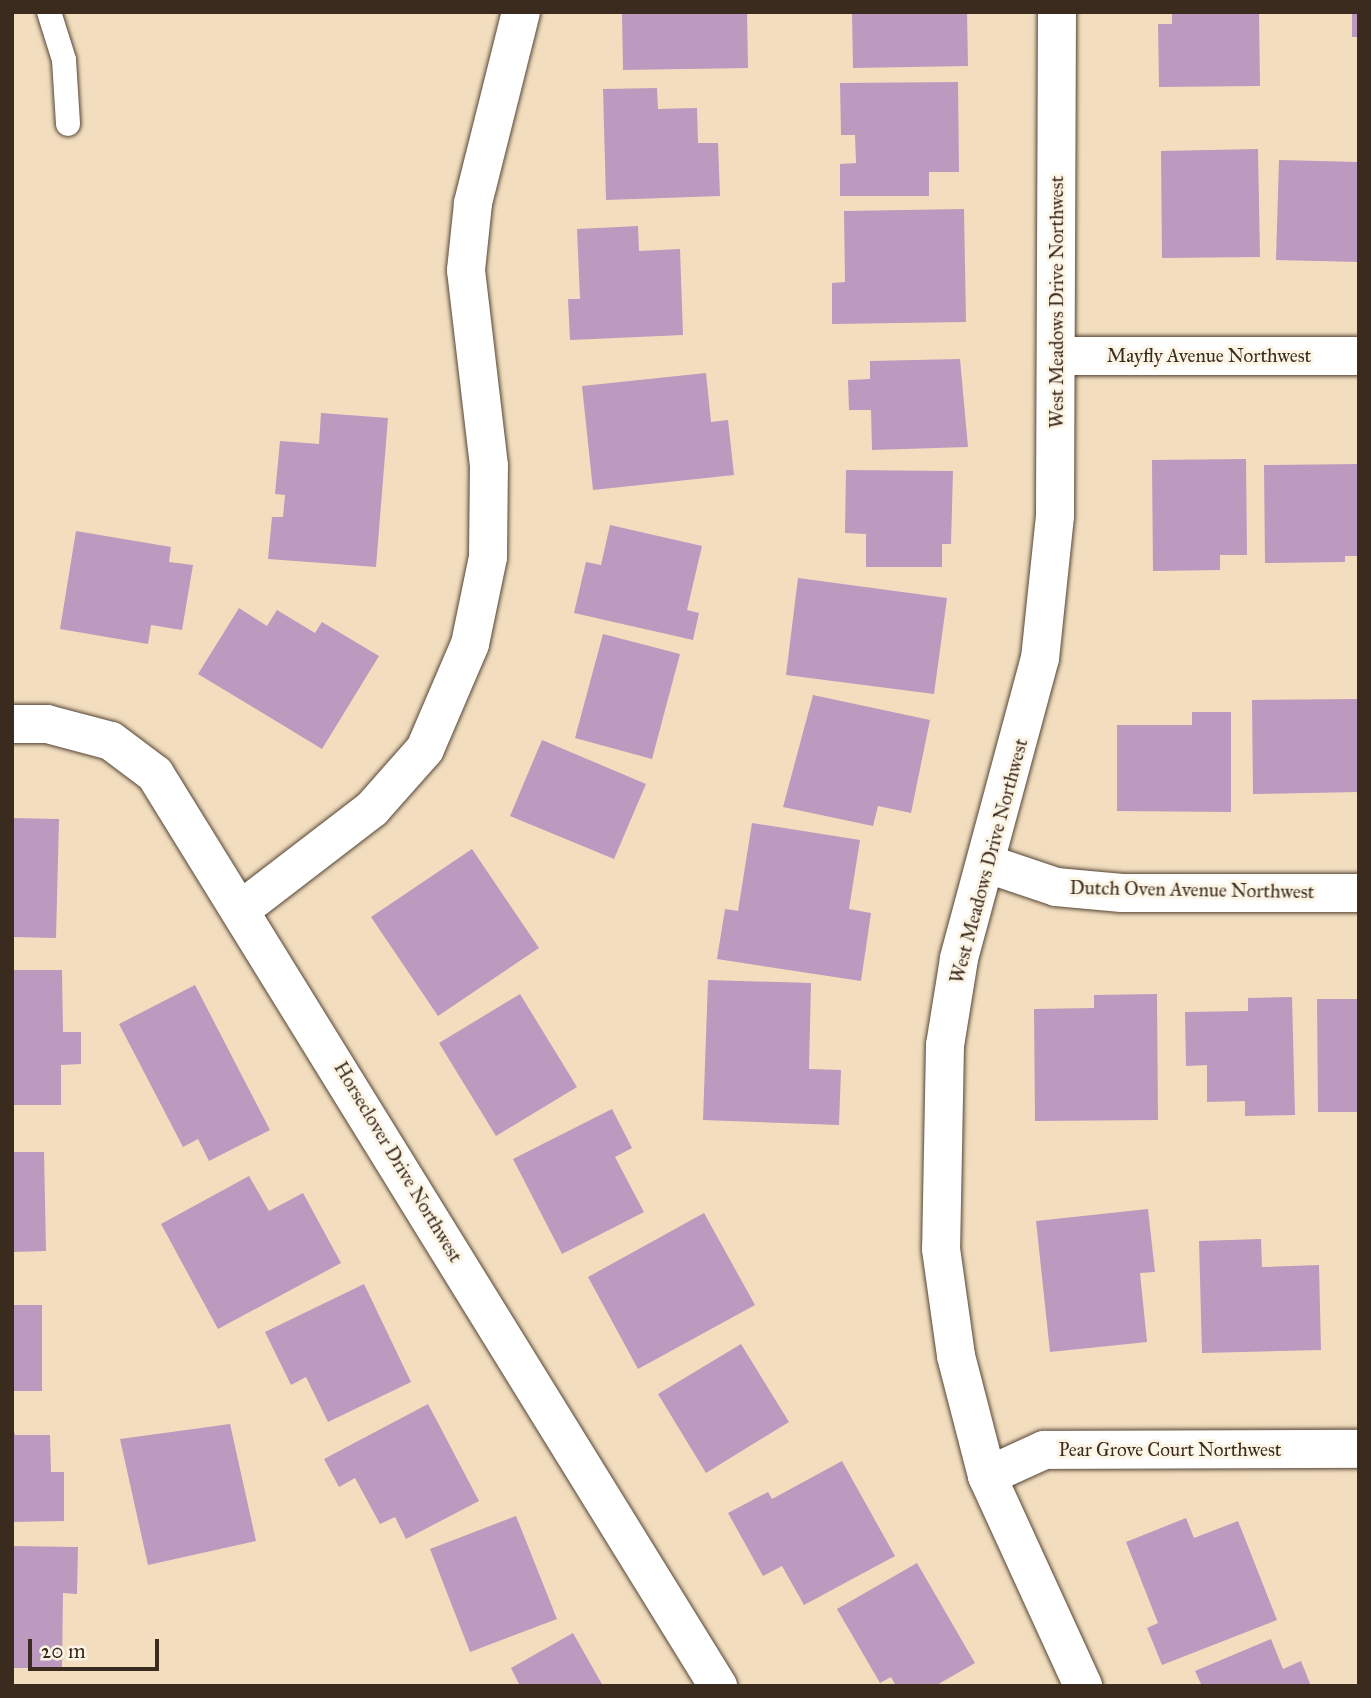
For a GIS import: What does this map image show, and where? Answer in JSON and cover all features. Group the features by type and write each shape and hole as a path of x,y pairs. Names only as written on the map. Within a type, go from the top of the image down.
{"street":[{"path":"243,908 372,809 425,749 470,644 488,556 489,466 466,270 472,203 521,12"},
{"name":"West Meadows Drive Northwest","path":"1057,12 1059,356 1055,516 1040,658 988,864 959,959 939,1132 941,1249 956,1356 987,1476 1083,1686"},
{"name":"Mayfly Avenue Northwest","path":"1059,356 1359,356"},
{"name":"Horseclover Drive Northwest","path":"12,724 47,724 111,741 155,774 243,908 719,1686"},
{"name":"Dutch Oven Avenue Northwest","path":"988,864 1056,887 1122,893 1359,893"},
{"name":"Pear Grove Court Northwest","path":"987,1476 1044,1450 1359,1449"}],"lane":[{"path":"49,12 64,60 68,124"}],"building":[{"path":"622,12 747,12 748,68 623,70"},
{"path":"852,12 967,12 968,66 853,68"},
{"path":"1172,12 1259,12 1260,86 1159,87 1158,24 1172,24"},
{"path":"1352,12 1359,12 1359,37 1352,37"},
{"path":"958,82 959,172 929,172 929,196 840,196 840,164 856,163 855,135 841,135 840,83"},
{"path":"657,88 658,109 697,108 698,143 718,143 720,196 606,200 603,89"},
{"path":"1258,149 1260,257 1162,258 1161,151"},
{"path":"1279,160 1359,162 1359,262 1276,260"},
{"path":"964,209 966,322 832,324 832,283 845,282 844,211"},
{"path":"638,226 639,251 680,249 683,335 570,340 568,299 580,299 577,229"},
{"path":"960,359 968,447 872,450 871,410 849,410 848,380 870,379 870,361"},
{"path":"706,373 711,422 728,420 734,475 593,490 582,386"},
{"path":"321,413 388,418 376,567 268,559 272,517 283,517 285,495 275,494 280,441 319,444"},
{"path":"1246,459 1247,555 1220,555 1220,570 1153,571 1152,460"},
{"path":"1359,464 1359,556 1345,556 1345,562 1265,563 1264,465"},
{"path":"846,470 953,471 951,544 942,544 942,567 866,567 866,534 845,533"},
{"path":"610,525 702,546 687,610 699,613 693,640 574,613 586,562 601,565"},
{"path":"76,531 171,547 169,562 193,565 182,630 151,625 148,644 60,629"},
{"path":"798,578 947,598 934,694 786,675"},
{"path":"239,608 267,626 277,610 315,633 322,622 379,656 322,749 198,674"},
{"path":"603,634 680,654 652,759 575,738"},
{"path":"813,695 930,720 911,813 878,806 873,826 783,807"},
{"path":"1359,699 1359,792 1253,794 1252,700"},
{"path":"1192,712 1231,712 1231,812 1117,811 1117,725 1192,725"},
{"path":"542,740 646,784 614,859 510,816"},
{"path":"12,818 59,819 56,938 12,937"},
{"path":"752,823 860,840 849,909 871,913 861,981 717,959 725,909 738,911"},
{"path":"472,849 539,948 438,1016 371,917"},
{"path":"12,970 62,970 63,1032 81,1032 81,1064 61,1065 61,1105 12,1105"},
{"path":"708,980 811,983 809,1069 841,1070 839,1125 703,1120"},
{"path":"195,985 270,1130 209,1161 198,1139 183,1147 119,1024"},
{"path":"520,994 577,1087 496,1136 439,1043"},
{"path":"1157,994 1158,1120 1035,1121 1034,1009 1094,1008 1094,995"},
{"path":"1292,997 1295,1115 1245,1116 1245,1101 1207,1102 1207,1065 1186,1066 1185,1012 1248,1011 1248,998"},
{"path":"1317,999 1359,999 1359,1112 1318,1112"},
{"path":"612,1109 632,1148 615,1157 644,1212 562,1254 513,1159"},
{"path":"12,1152 44,1152 46,1251 12,1252"},
{"path":"249,1176 269,1211 303,1193 341,1263 218,1329 161,1224"},
{"path":"1148,1209 1155,1272 1140,1273 1147,1342 1050,1352 1036,1221"},
{"path":"704,1213 755,1305 638,1369 588,1277"},
{"path":"1261,1239 1262,1267 1319,1265 1321,1350 1202,1353 1199,1241"},
{"path":"364,1284 411,1382 328,1422 306,1377 291,1385 265,1332"},
{"path":"12,1305 42,1305 42,1391 12,1391"},
{"path":"741,1344 789,1422 706,1473 658,1394"},
{"path":"428,1404 479,1501 406,1539 395,1517 380,1524 355,1478 339,1487 324,1459"},
{"path":"230,1424 256,1541 148,1565 120,1439"},
{"path":"12,1425 15,1435 50,1435 51,1472 64,1472 64,1521 12,1522"},
{"path":"842,1461 895,1556 804,1605 782,1566 763,1576 728,1513 768,1492 772,1499"},
{"path":"516,1516 557,1619 470,1652 430,1549"},
{"path":"1186,1518 1194,1538 1238,1521 1277,1620 1162,1665 1147,1628 1158,1623 1126,1542"},
{"path":"12,1546 78,1547 77,1594 63,1593 62,1668 12,1668"},
{"path":"917,1563 975,1663 935,1686 896,1686 891,1677 880,1683 837,1609"},
{"path":"573,1633 603,1686 520,1686 511,1668"},
{"path":"1271,1639 1283,1669 1301,1661 1311,1686 1202,1686 1195,1671"}]}
